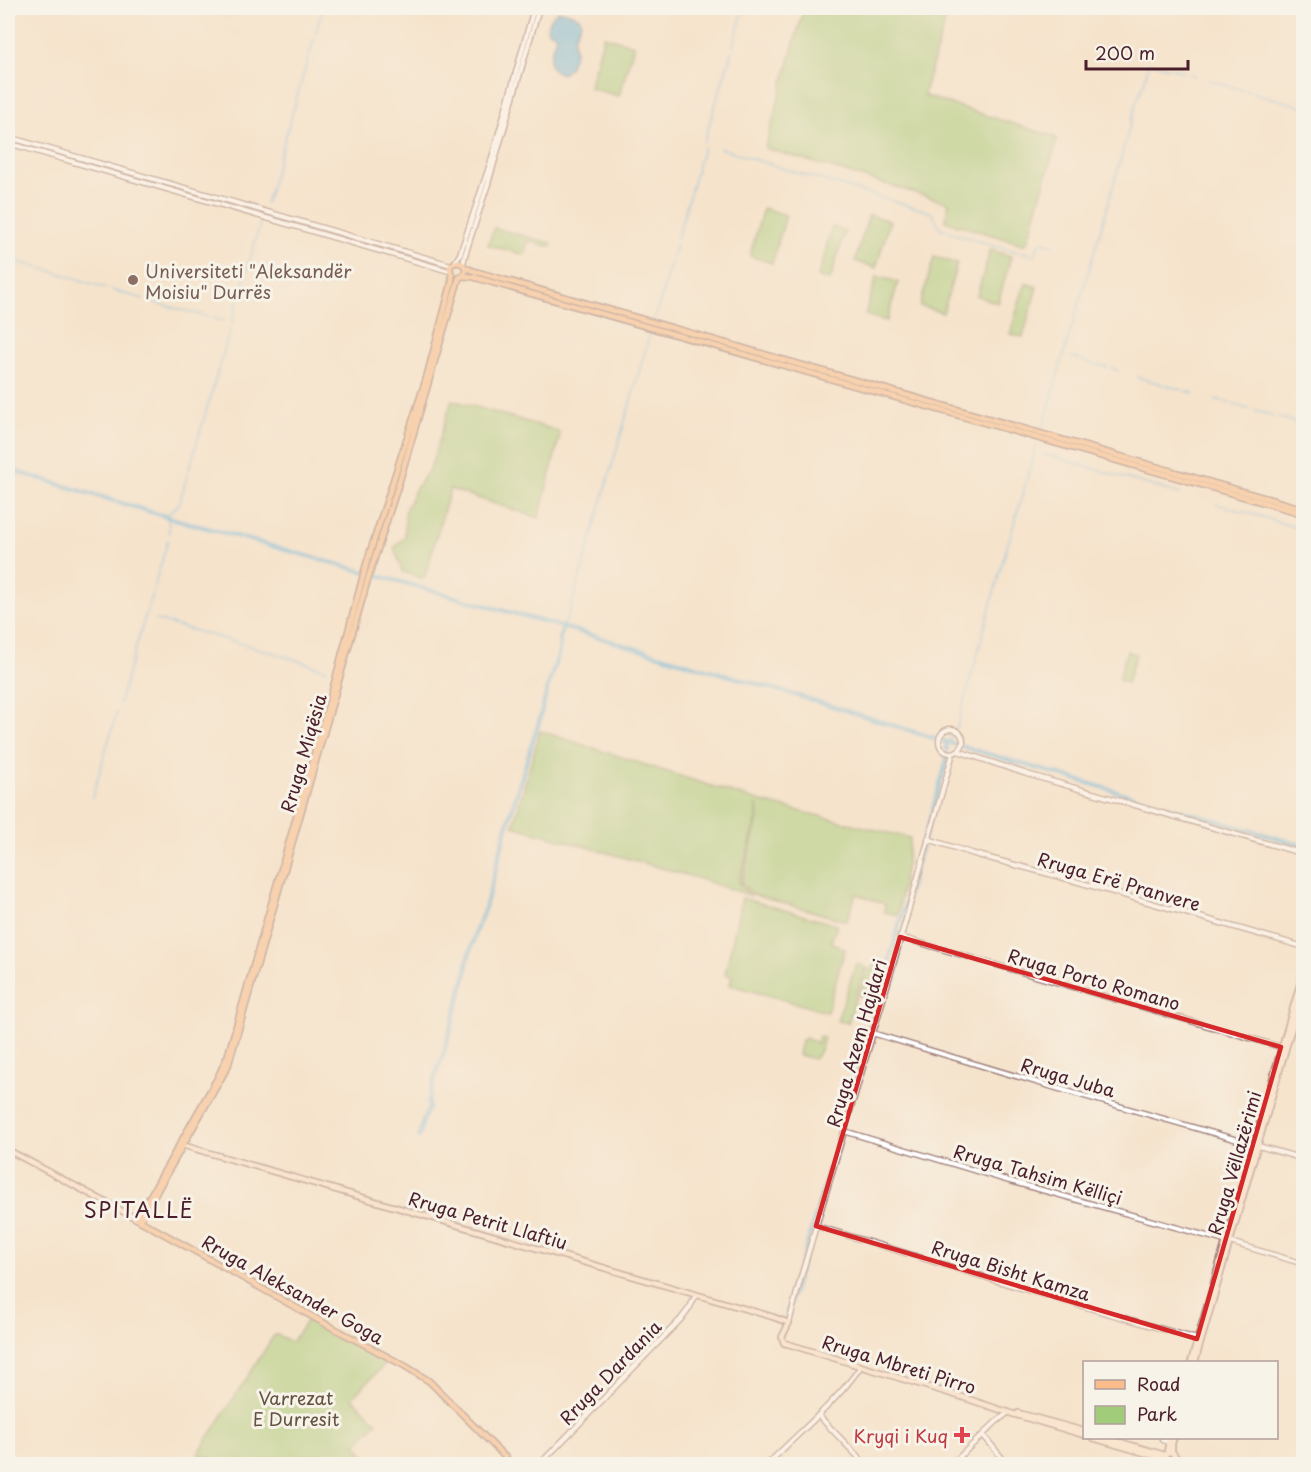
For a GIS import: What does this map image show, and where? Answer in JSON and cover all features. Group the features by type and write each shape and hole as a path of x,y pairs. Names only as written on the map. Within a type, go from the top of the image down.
{"main road":[{"path":"1304,509 485,275 459,262 452,268 461,277 473,277 1304,514"},
{"name":"Rruga Miqësia","path":"368,568 407,455 461,277 466,272 464,266"},
{"name":"Rruga Miqësia","path":"138,1220 218,1077 228,1052 365,578 426,379 450,289 452,268"},
{"name":"Rruga Vëllazërimi","path":"1255,1145 1304,970"},
{"name":"Rruga Vëllazërimi","path":"1193,1361 1255,1145 1304,986"},
{"name":"Rruga Petrit Llaftiu","path":"180,1145 789,1323"},
{"name":"Rruga Aleksander Goga","path":"8,1150 429,1380 512,1464"},
{"name":"Rruga Vëllazërimi","path":"1193,1361 1197,1339 1227,1241"},
{"name":"Rruga Azem Hajdari","path":"782,1340 789,1323"},
{"name":"Rruga Mbreti Pirro","path":"782,1340 788,1344 1013,1414 1083,1433"},
{"path":"1100,1439 1159,1456 1200,1464"},
{"path":"1112,1439 1188,1464"},
{"path":"1169,1458 1170,1439"}],"street":[{"path":"464,266 465,255 492,172 537,8"},
{"path":"452,268 460,254 491,161 537,8"},
{"path":"8,137 452,268"},
{"path":"8,143 452,268"},
{"path":"955,752 963,745 962,735 957,730 946,729 940,734 939,739 939,744 945,752 955,752 1304,854"},
{"name":"Rruga Azem Hajdari","path":"789,1323 955,752"},
{"name":"Rruga Erë Pranvere","path":"928,839 1304,947"},
{"name":"Rruga Porto Romano","path":"900,937 1281,1047"},
{"name":"Rruga Juba","path":"872,1033 1304,1159"},
{"name":"Rruga Tahsim Këlliçi","path":"844,1131 1006,1180 1304,1264"},
{"name":"Rruga Bisht Kamza","path":"816,1226 1197,1339"},
{"name":"Rruga Dardania","path":"540,1464 681,1319 696,1295"},
{"path":"768,1464 818,1415 853,1378 861,1366"},
{"path":"952,1464 1009,1412"},
{"path":"818,1415 866,1464"},
{"path":"983,1435 1007,1464"},
{"path":"1162,1440 1170,1439"}],"highlighted area":[{"path":"900,937 1281,1047 1197,1339 816,1226"}],"green space":[{"path":"804,8 909,8 946,18 925,96 1055,137 1057,140 1027,243 1023,244 945,221 949,203 765,148"},
{"path":"604,36 634,45 619,96 589,88"},
{"path":"763,208 786,215 772,263 750,256"},
{"path":"869,215 890,221 876,268 855,261"},
{"path":"832,227 845,231 830,280 818,277"},
{"path":"494,228 552,243 551,247 528,241 524,255 488,245"},
{"path":"990,250 1011,256 998,303 977,296"},
{"path":"934,257 957,263 943,313 920,306"},
{"path":"877,276 898,282 887,321 865,315"},
{"path":"1025,283 1037,287 1023,337 1010,334"},
{"path":"452,400 558,431 560,435 539,518 450,489 425,576 421,578 403,572 394,548 405,537 405,511 416,488 430,469"},
{"path":"1127,651 1136,654 1127,683 1118,680"},
{"path":"540,731 758,801 910,838 898,915 884,912 885,904 856,894 847,921 754,895 741,883 758,819 757,805 757,819 739,881 752,896 513,826"},
{"path":"742,898 837,925 831,942 845,949 827,1012 730,985 732,976 725,974"},
{"path":"878,960 868,997 859,996 867,969 871,970 875,961"},
{"path":"856,964 865,967 848,1023 837,1021"},
{"path":"819,1036 824,1037 814,1059 798,1055 801,1040 805,1038 817,1043"},
{"name":"Varrezat E Durresit","path":"307,1320 387,1362 352,1398 377,1422 356,1444 372,1464 227,1464 198,1454 275,1334 292,1342"}],"water":[{"path":"558,11 575,15 580,18 581,22 574,39 575,52 569,68 563,74 556,72 550,64 556,36 548,31 547,25"}],"waterway":[{"path":"315,34 323,8"},
{"path":"733,46 744,8"},
{"path":"266,203 314,39"},
{"path":"704,142 732,51"},
{"path":"1063,357 1137,100 1150,63"},
{"path":"1158,65 1169,68"},
{"path":"1172,68 1184,72"},
{"path":"1190,74 1195,76"},
{"path":"1208,80 1304,107"},
{"path":"677,239 703,148"},
{"path":"720,148 930,212 941,229 997,247 1034,255 1040,243 1054,245"},
{"path":"232,323 260,224"},
{"path":"655,318 676,244"},
{"path":"8,259 106,288"},
{"path":"111,290 144,299"},
{"path":"148,301 224,321"},
{"path":"169,533 166,516 179,504 230,330"},
{"path":"563,627 571,608 650,334"},
{"path":"1072,357 1095,365"},
{"path":"1043,428 1062,360"},
{"path":"1098,365 1107,367"},
{"path":"1111,368 1118,371"},
{"path":"1137,377 1151,381"},
{"path":"1152,381 1164,385"},
{"path":"1166,385 1182,390"},
{"path":"1185,391 1194,393"},
{"path":"1215,399 1222,401"},
{"path":"1225,402 1229,403"},
{"path":"1232,404 1238,406"},
{"path":"1240,407 1250,409"},
{"path":"1255,411 1274,416"},
{"path":"1278,417 1297,423"},
{"path":"1300,424 1304,425"},
{"path":"956,728 1037,445"},
{"path":"1043,454 1180,494"},
{"path":"8,469 178,520 563,627 937,739"},
{"path":"1216,504 1304,530"},
{"path":"119,704 168,540"},
{"path":"156,620 327,670"},
{"path":"419,1137 466,975 476,930 485,908 559,652 563,627"},
{"path":"92,798 117,712"},
{"path":"946,743 954,731"},
{"path":"941,740 960,746"},
{"path":"946,743 947,750"},
{"path":"964,747 1304,846"},
{"path":"786,1317 947,755"}],"place":[{"name":"Universiteti \"Aleksandër Moisiu\" Durrës","path":"133,280"},
{"name":"Kryqi i Kuq","path":"962,1435"}],"district":[{"name":"SPITALLË","path":"139,1209"}]}
